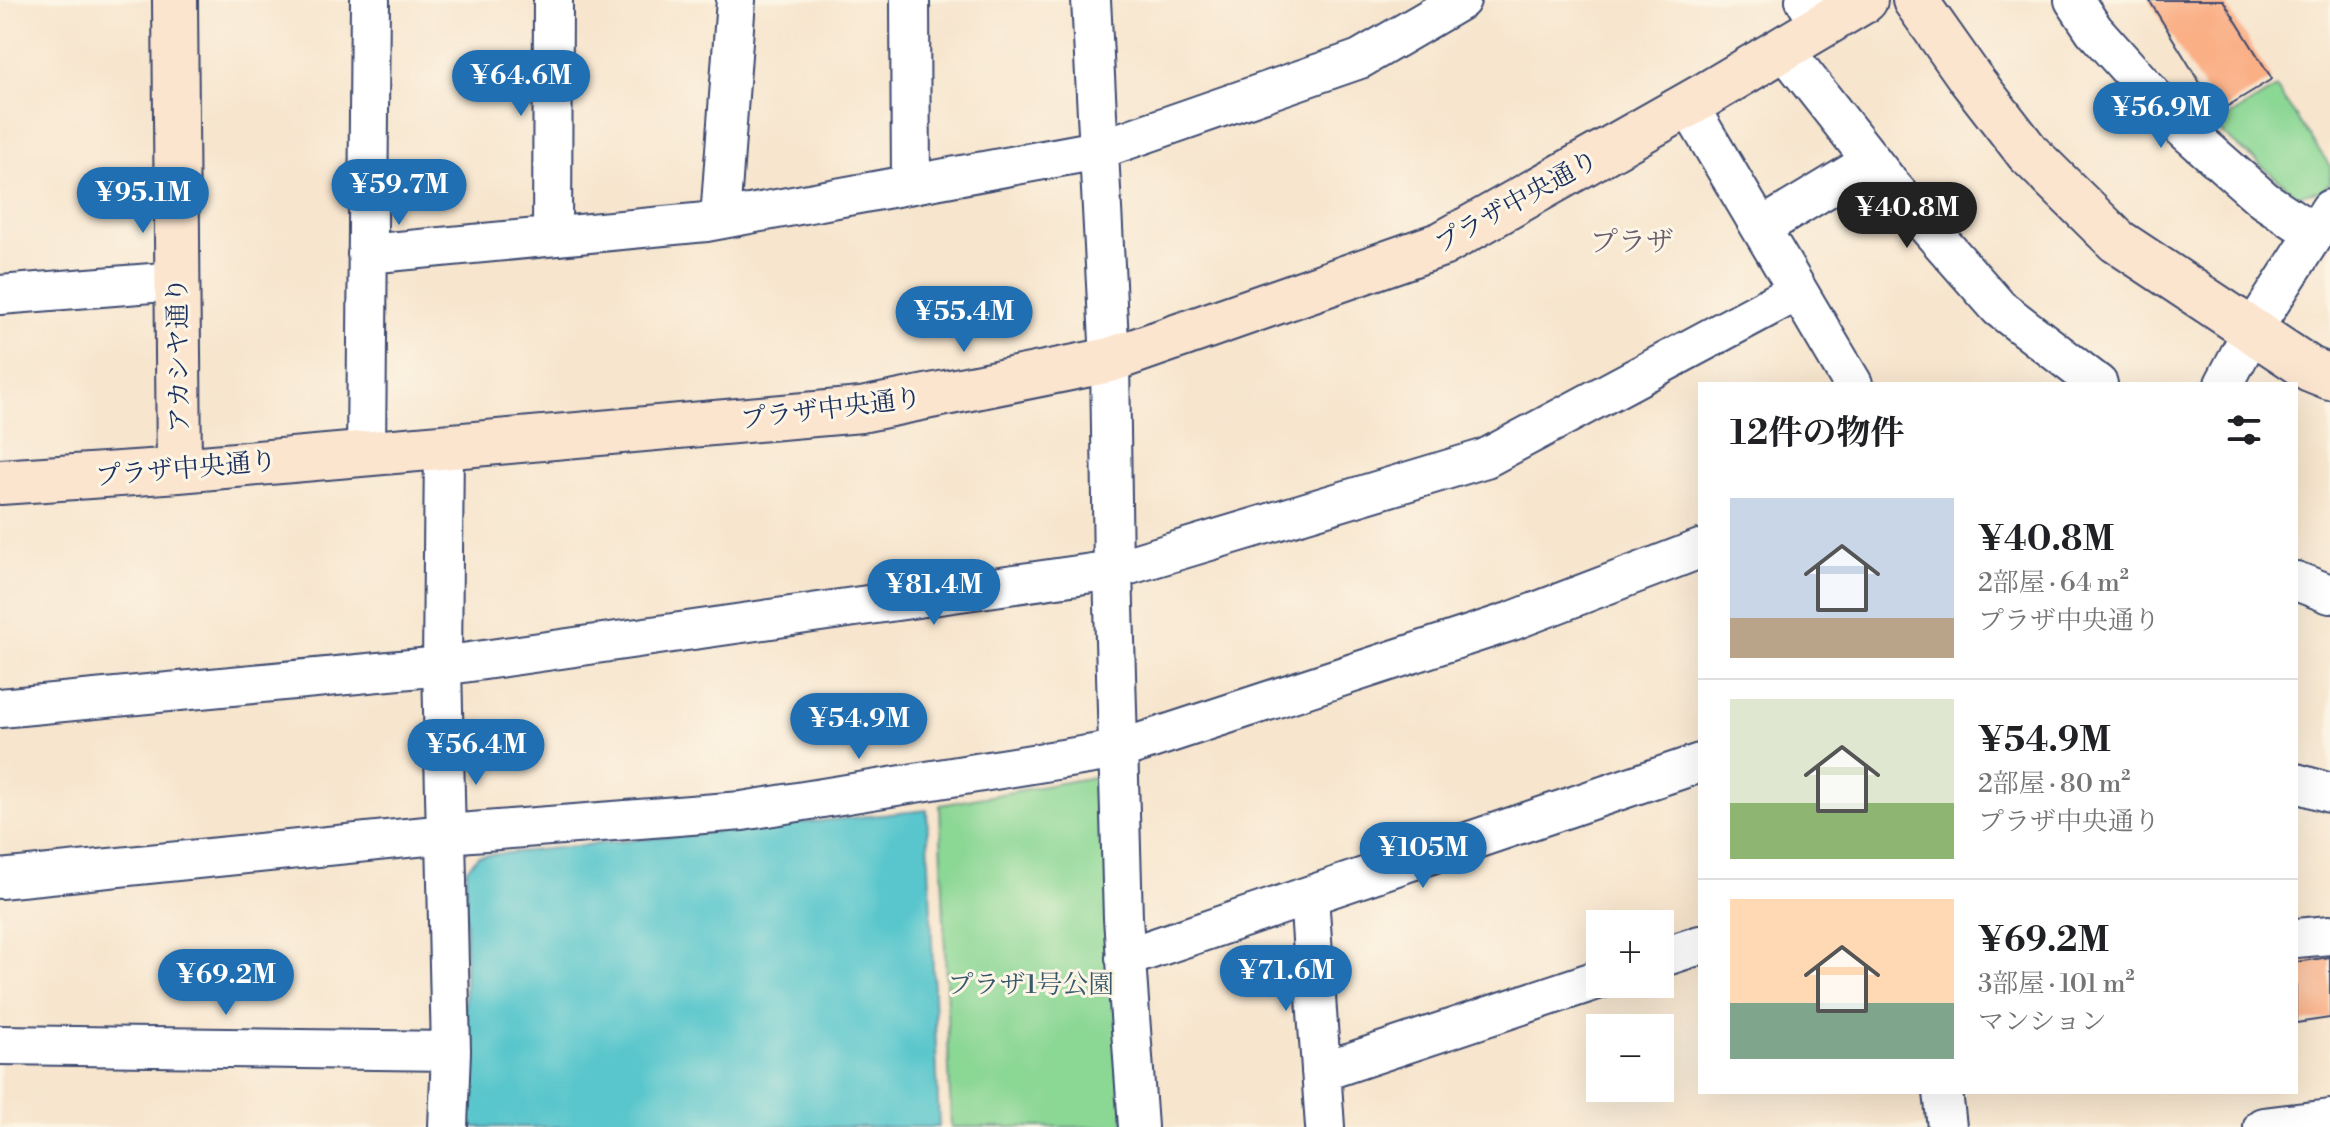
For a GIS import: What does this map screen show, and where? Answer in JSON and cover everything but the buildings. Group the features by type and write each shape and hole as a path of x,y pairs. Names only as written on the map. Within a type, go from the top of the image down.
{"street":[{"name":"アカシヤ通り","path":"175,0 179,470"},
{"path":"366,453 370,0"},
{"path":"552,236 553,0"},
{"path":"720,219 736,0"},
{"path":"910,0 911,184"},
{"path":"1091,0 1110,360 1125,958 1138,1127"},
{"path":"367,254 720,219 1098,150 1360,59 1461,0"},
{"name":"プラザ中央通り","path":"0,482 179,470 861,410 1110,360 1442,244 1783,48 1812,13 1865,0"},
{"path":"1915,0 2028,153 2117,241 2310,369 2330,377"},
{"path":"2074,0 2094,30 2179,125 2264,200 2322,221 2252,331 2225,382"},
{"path":"1783,48 1872,161 1999,308 2095,382"},
{"path":"1688,105 1852,382"},
{"path":"1761,228 1872,161"},
{"path":"0,295 177,281"},
{"path":"0,708 442,666 1113,570 1486,458 1798,291"},
{"path":"444,446 442,666 451,1051 448,1127"},
{"path":"0,879 446,834 742,811 1118,750 1512,621 1698,550"},
{"path":"2298,582 2330,594"},
{"path":"1125,958 1698,764"},
{"path":"2298,784 2330,793"},
{"path":"1309,896 1325,1127"},
{"path":"2298,938 2330,935"},
{"path":"1674,953 1698,946"},
{"path":"1321,1072 1586,984"},
{"path":"0,1045 451,1051"},
{"path":"1943,1094 1947,1127"},
{"path":"2263,1127 2330,1119"}],"green space":[{"path":"2276,88 2330,166 2330,182 2323,190 2297,195 2214,126"},
{"name":"プラザ1号公園","path":"1093,777 1109,790 1125,1127 951,1127 940,805"}],"water":[{"path":"927,810 939,1127 464,1127 466,870 478,856"}],"district":[{"name":"プラザ","path":"1632,241"}]}
